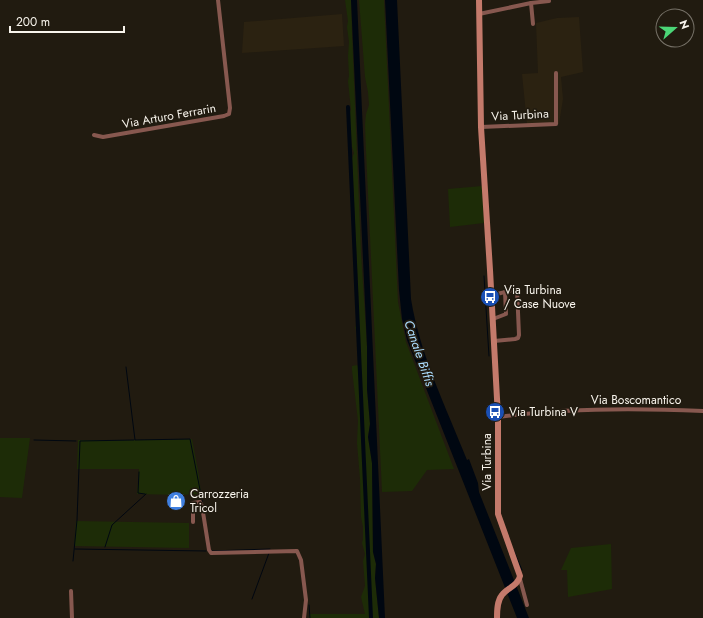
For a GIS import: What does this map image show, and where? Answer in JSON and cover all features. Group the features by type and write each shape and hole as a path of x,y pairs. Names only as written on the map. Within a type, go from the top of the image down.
{"street":[{"name":"Via Arturo Ferrarin","path":"94,135 103,137 229,114 230,108 218,0"},
{"name":"Via Turbina","path":"479,0 481,128 498,416 498,514 519,570 519,581 527,605"},
{"path":"479,14 531,3 549,1"},
{"path":"531,3 533,24"},
{"name":"Via Turbina","path":"481,128 556,124 556,73"},
{"path":"491,295 502,294 517,289 518,338 494,341"},
{"path":"493,318 506,314 505,292"},
{"name":"Via Boscomantico","path":"498,416 521,413 602,410 703,410"},
{"path":"193,522 193,502 200,502 202,506 209,550 211,553 297,552 301,560 306,600 304,618"},
{"path":"497,618 498,605 503,594 519,581"},
{"path":"72,591 72,618"}],"shaded area":[{"path":"342,14 344,46 242,53 244,22"},
{"path":"579,17 583,72 561,77 563,99 559,124 527,124 522,74 538,73 536,23 557,18"}],"green space":[{"path":"345,0 351,0 361,253 367,346 367,389 370,424 368,437 372,463 373,552 376,564 375,578 379,618 309,618 309,614 365,614 361,597 365,586 363,561 365,554 362,543 363,527 361,517 357,443 358,421 352,370 352,366 357,365 359,368 358,373 360,375 361,373 360,337 355,328 359,318 359,312 352,158 354,153 352,147 349,113 351,110 348,81 349,42"},
{"path":"359,0 384,0 398,302 406,342 454,469 427,470 412,491 382,492 365,125 369,105 365,77"},
{"path":"482,186 484,223 450,227 448,189"},
{"path":"0,438 30,438 22,498 0,497"},
{"path":"192,439 201,494 137,494 139,469 77,469 78,440"},
{"path":"76,521 189,523 189,548 74,546"},
{"path":"611,544 612,589 568,597 567,570 561,570 571,548"}],"water":[{"path":"351,0 357,0 385,618 379,618 375,578 376,564 373,552 372,463 368,437 370,424 367,389 367,346"},
{"name":"Canale Biffis","path":"385,0 397,0 411,299 415,320 434,381 467,460 469,459 478,483 479,492 529,618 517,618 407,340 402,319 399,290"}],"waterway":[{"path":"348,107 371,618"},
{"path":"484,276 489,356"},
{"path":"126,367 135,440 190,439 203,505"},
{"path":"34,440 76,441"},
{"path":"73,561 77,520 80,441 134,440"},
{"path":"139,472 138,493 145,494"},
{"path":"105,547 112,525 146,494"},
{"path":"75,549 206,551"},
{"path":"211,551 270,549"},
{"path":"514,551 522,570"},
{"path":"252,599 269,553"},
{"path":"309,605 310,618"}],"place":[{"name":"Via Turbina / Case Nuove","path":"490,297"},
{"name":"Via Turbina V","path":"495,412"},
{"name":"Carrozzeria Tricol","path":"176,501"}]}
